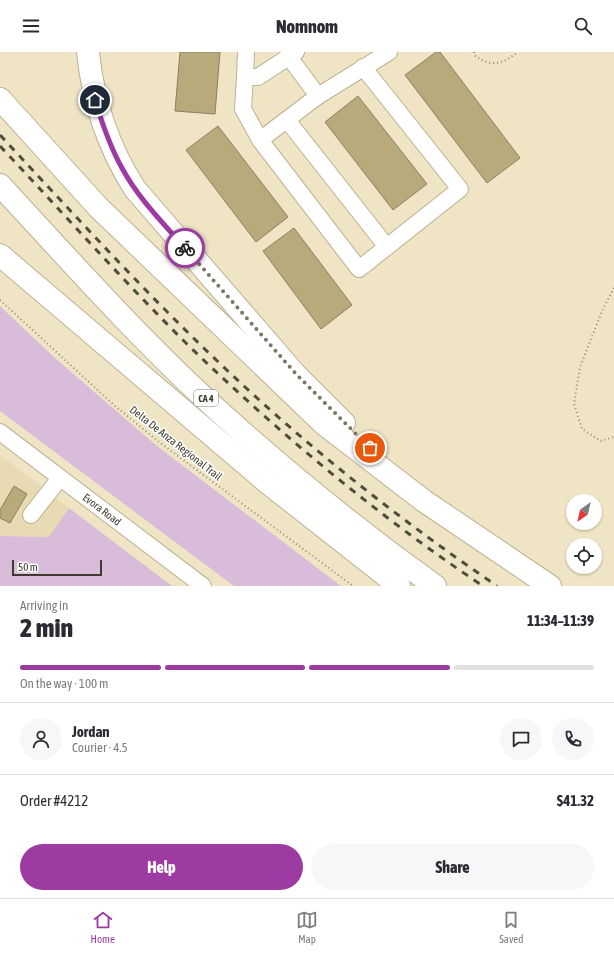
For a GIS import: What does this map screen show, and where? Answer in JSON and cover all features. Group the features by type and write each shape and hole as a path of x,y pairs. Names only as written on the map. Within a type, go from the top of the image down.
{"highway":[{"path":"88,52 95,100 102,123 122,169 135,189 296,374 424,501"},
{"path":"0,99 98,207 324,424 424,501 550,586"},
{"name":"CA 4","path":"0,185 146,341 222,414 305,487 387,551 435,586"},
{"path":"0,255 225,448 383,575 399,586"}],"street":[{"path":"246,52 243,109 260,140 359,269 460,189 363,67"},
{"path":"260,140 318,96 389,52"},
{"path":"245,77 258,78 293,55 318,96"},
{"path":"287,120 387,247"},
{"name":"Evora Road","path":"0,432 203,586"},
{"path":"31,515 60,478"}],"path":[{"path":"474,52 474,55 484,62 504,63 518,52"},
{"path":"614,288 603,309 580,367 574,404 582,429 601,441 614,437"},
{"name":"Delta De Anza Regional Trail","path":"0,300 115,406 159,442 353,586"}],"shaded area":[{"path":"0,306 56,359 157,446 341,586 234,586 0,411"},
{"path":"0,455 69,508 49,537 0,536"},
{"path":"69,508 172,586 0,586 0,536 49,537"}],"building":[{"path":"180,52 220,52 215,114 175,111"},
{"path":"436,52 440,52 520,158 487,183 405,75"},
{"path":"358,96 427,184 393,210 325,122"},
{"path":"218,126 288,217 256,242 186,150"},
{"path":"294,228 352,305 321,329 263,251"},
{"path":"14,486 27,494 10,523 0,518 0,510"}],"railway":[{"path":"0,135 151,295 245,387 336,466 399,516 497,586"},
{"path":"0,146 117,273 190,347 259,411 368,503 483,586"}],"way so far":[{"path":"185,248 296,374 370,448"}],"route":[{"path":"95,100 102,123 122,169 150,209 185,248"}]}
